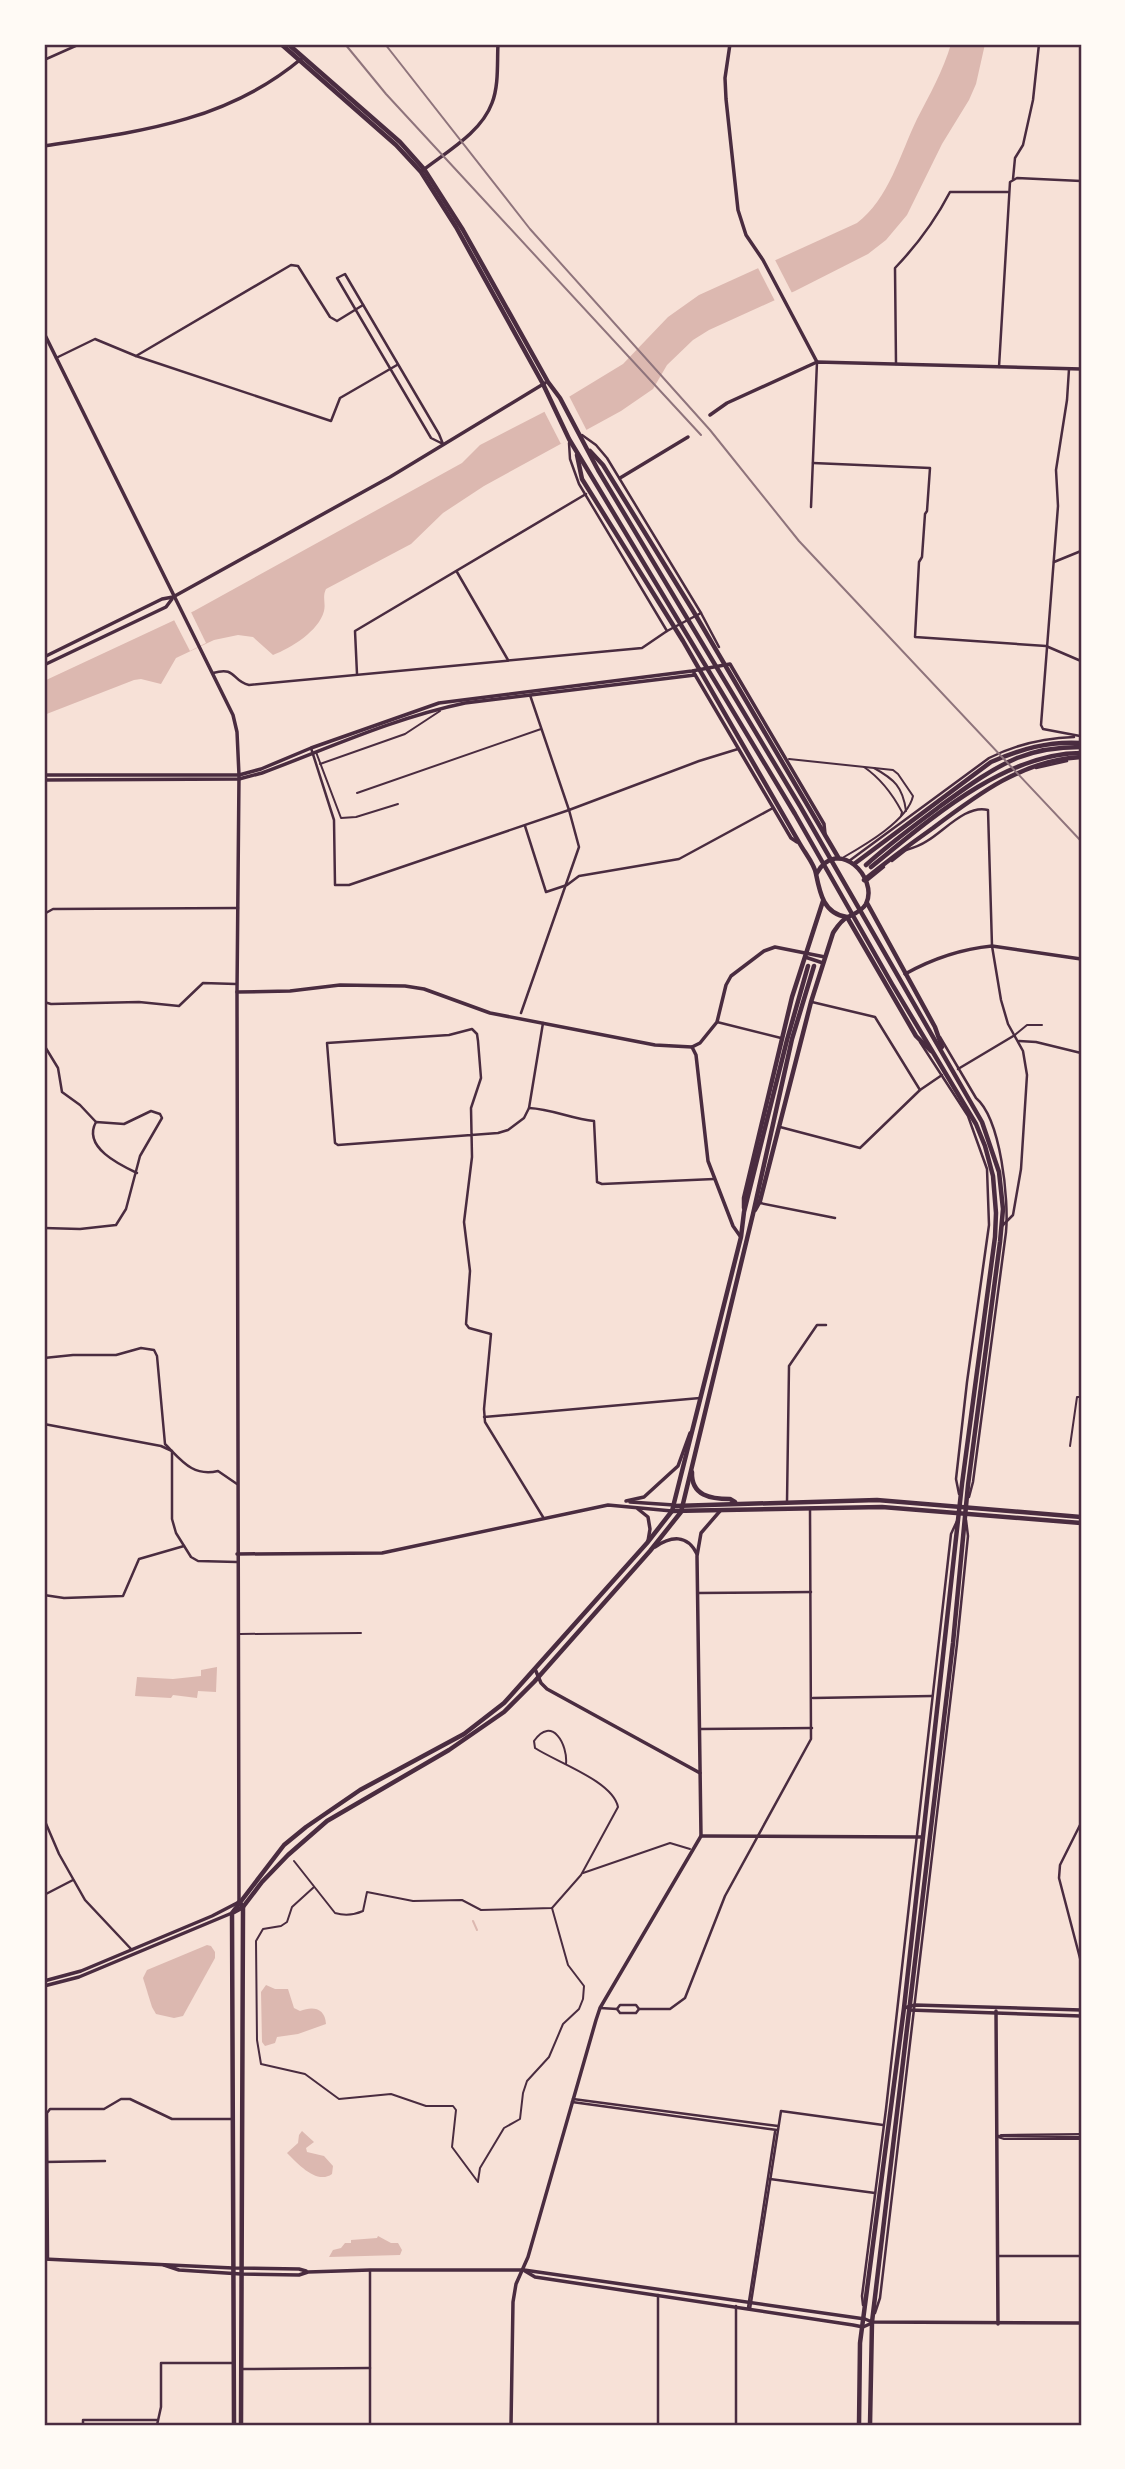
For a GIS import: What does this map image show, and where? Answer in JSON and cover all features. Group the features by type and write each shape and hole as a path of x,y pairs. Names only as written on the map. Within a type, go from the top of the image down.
{"main road":[{"path":"281,44 301,59 422,171 546,383 569,439 795,814 939,1060 944,1074 976,1124 993,1177 996,1213 926,1837 910,2008 872,2322 870,2425"},
{"path":"288,44 301,59"},
{"path":"546,383 561,398 598,470 800,806 946,1058 989,1139 999,1172 1002,1227 963,1510"},
{"path":"585,445 603,465 692,609 825,835 841,858 851,862 865,881 868,893 865,906 847,917 833,933 822,959 760,1203 753,1214"},
{"path":"577,452 582,479 683,641 817,873"},
{"path":"851,862 991,762 1013,752 1049,743 1081,741"},
{"path":"1081,741 1017,758 989,773 905,832 869,866 992,778 1024,762 1043,757 1081,757"},
{"path":"865,881 974,796 1027,768 1055,760 1081,757"},
{"path":"841,858 821,866 817,873 816,881 823,900 833,912 847,917 916,1036 939,1060"},
{"path":"234,2425 232,1913 284,1845 306,1827 360,1790 464,1734 504,1703 647,1543 673,1508 741,1237 744,1198 782,1038 823,900"},
{"path":"866,902 935,1027 946,1058"},
{"path":"232,1913 243,1907 288,1855 327,1821 482,1729 504,1712 650,1550 682,1509 691,1462 811,966 787,1040 744,1212"},
{"path":"691,1462 693,1483 700,1493 710,1499 730,1499 735,1503"},
{"path":"682,1509 735,1503 877,1500 1081,1523"},
{"path":"673,1508 721,1510 882,1507 1081,1517"},
{"path":"239,1902 243,1907 241,2425"},
{"path":"859,2425 860,2343 910,2008"}],"street":[{"path":"44,60 80,44"},
{"path":"422,171 474,130 488,113 496,87 498,44"},
{"path":"730,44 725,78 726,99 738,210 747,235 817,362 811,507"},
{"path":"999,367 1010,182 1013,178 1015,158 1023,145 1033,100 1039,44"},
{"path":"44,146 125,134 195,117 273,81 301,59"},
{"path":"1013,178 1081,181"},
{"path":"896,364 895,268 918,244 950,192 1009,192"},
{"path":"136,356 291,265 298,266 330,317 337,321 363,305"},
{"path":"345,274 443,444 431,438 337,278 345,274"},
{"path":"44,333 235,722 239,777 239,1902 132,1950 44,1983"},
{"path":"56,358 95,339 136,356 331,421 340,398 398,364"},
{"path":"710,415 727,403 817,362 1081,369"},
{"path":"1069,369 1067,400 1056,460 1058,506 1041,728 1081,741"},
{"path":"44,657 162,599 173,597 390,477 546,383"},
{"path":"579,433 596,445 620,478 719,646"},
{"path":"620,478 688,437"},
{"path":"569,439 572,467 667,631"},
{"path":"813,463 930,468 922,557 919,562 915,637 1046,646 1081,661"},
{"path":"357,674 355,631 586,494"},
{"path":"1054,562 1081,551"},
{"path":"457,571 508,660"},
{"path":"44,665 166,607 173,597"},
{"path":"211,673 230,671 240,682 249,685 642,648 701,613"},
{"path":"313,751 439,704 694,673 730,664 824,824 825,835"},
{"path":"694,673 791,838 800,844"},
{"path":"44,778 239,777 409,717 444,707 530,693"},
{"path":"521,1013 579,847 530,693"},
{"path":"320,764 405,734 428,721 444,707"},
{"path":"357,793 542,729"},
{"path":"313,751 334,820 335,885 355,885 738,749"},
{"path":"313,751 340,817 356,817 398,804"},
{"path":"865,881 973,800 1006,780 1050,764 1081,757"},
{"path":"786,759 892,770 898,774 913,796 901,817 841,858"},
{"path":"864,766 876,775 898,805 901,817"},
{"path":"873,767 890,777 902,794 906,812"},
{"path":"525,826 546,892 567,885 579,876 679,859 774,808"},
{"path":"906,850 925,843 966,814 981,808 988,810 992,946 1008,1024 1019,1041 1026,1062 1025,1128 1013,1215 1002,1227"},
{"path":"44,914 53,909 238,908"},
{"path":"905,974 940,957 992,946 1081,959"},
{"path":"237,992 290,991 355,985 405,986 424,989 483,1012 655,1045 692,1047 700,1043 717,1022 728,979 750,961 775,947 822,959"},
{"path":"44,1002 146,1003 175,1007 184,1003 203,983 237,984"},
{"path":"811,1002 875,1017 920,1090"},
{"path":"717,1022 782,1038"},
{"path":"543,1023 529,1108 524,1118 508,1130 471,1136 338,1145 335,1143 327,1043 449,1035 467,1029 475,1031 481,1078 471,1108 471,1136 472,1157 464,1222 470,1271 466,1324 469,1328 491,1334 484,1417 487,1427 544,1517"},
{"path":"958,1069 1027,1025 1042,1025"},
{"path":"910,2008 926,1837 932,1696 951,1534 974,1482 1007,1223 1005,1178 993,1130 980,1102 935,1027"},
{"path":"779,1127 860,1148 920,1090 944,1074 936,1069 916,1036"},
{"path":"1019,1041 1036,1042 1081,1053"},
{"path":"44,1045 58,1068 62,1092 80,1105 96,1122 117,1125 151,1111 160,1114 161,1122 140,1156 126,1209 116,1225 80,1229 44,1228"},
{"path":"692,1047 696,1055 708,1161 733,1226 741,1237"},
{"path":"529,1108 566,1114 578,1120 594,1121 596,1178 597,1182 602,1184 715,1179"},
{"path":"96,1122 93,1137 106,1156 137,1173"},
{"path":"760,1203 835,1219"},
{"path":"787,1502 789,1366 817,1325 826,1325"},
{"path":"44,1358 73,1354 116,1355 141,1348 154,1350 157,1356 165,1444 198,1472 204,1475 218,1471 237,1484"},
{"path":"1070,1446 1077,1397 1081,1397"},
{"path":"484,1417 701,1398"},
{"path":"44,1424 161,1446 172,1451"},
{"path":"620,1506 644,1497 678,1466 693,1428"},
{"path":"172,1451 172,1519 176,1534 191,1557 198,1561 237,1562"},
{"path":"626,1502 673,1508"},
{"path":"237,1554 382,1553 544,1517 620,1506 673,1508"},
{"path":"620,1506 640,1510 648,1517 650,1529 647,1543"},
{"path":"600,2008 617,2009 620,2013 636,2013 639,2009 670,2009 685,1998 725,1896 811,1739 810,1507"},
{"path":"511,2425 513,2302 516,2284 524,2270 600,2008 701,1836 698,1556 701,1533 721,1510"},
{"path":"865,2319 862,2296 897,2006 926,1837 968,1536 963,1510"},
{"path":"650,1550 666,1540 680,1539 691,1544 698,1556"},
{"path":"44,1595 64,1598 123,1596 139,1559 184,1546"},
{"path":"698,1593 811,1592"},
{"path":"238,1634 361,1633"},
{"path":"535,1669 547,1689 700,1773"},
{"path":"812,1698 932,1696"},
{"path":"699,1729 812,1728"},
{"path":"295,1861 335,1913 340,1914 363,1911 367,1892 413,1901 461,1900 481,1910 552,1908 581,1875 618,1807 614,1796 566,1764 535,1748 534,1741 539,1733 547,1730 559,1738 565,1750 566,1764"},
{"path":"44,1819 85,1900 132,1950"},
{"path":"1081,1823 1060,1865 1059,1878 1081,1962"},
{"path":"701,1836 926,1837"},
{"path":"581,1875 670,1843 690,1849"},
{"path":"44,1895 73,1880"},
{"path":"314,1886 292,1908 287,1922 281,1926 263,1929 256,1941 257,2039 261,2064 306,2074 339,2099 391,2095 426,2106 453,2106 456,2110 452,2147 476,2182 480,2168 504,2128 520,2119 527,2081 549,2057 563,2024 579,2010 583,1999 584,1986 568,1965 552,1908"},
{"path":"44,1983 79,1977 232,1913"},
{"path":"617,2009 620,2005 636,2005 639,2009"},
{"path":"897,2006 1081,2013"},
{"path":"996,2010 998,2324"},
{"path":"233,2119 172,2119 130,2099 121,2099 103,2109 50,2109 47,2113 46,2259 164,2265 179,2270 299,2275 309,2272 370,2270 524,2270 863,2327 872,2322"},
{"path":"573,2100 777,2128"},
{"path":"749,2306 780,2111 883,2124"},
{"path":"997,2136 1081,2137"},
{"path":"46,2162 105,2161"},
{"path":"768,2178 881,2194"},
{"path":"998,2256 1081,2256"},
{"path":"370,2270 370,2425"},
{"path":"524,2270 535,2277 736,2306 865,2319 872,2322 1081,2323"},
{"path":"658,2295 658,2425"},
{"path":"736,2306 736,2425"},
{"path":"157,2425 161,2407 161,2363 233,2362"},
{"path":"241,2368 370,2368"},
{"path":"83,2425 83,2420 157,2420"}],"shaded area":[{"path":"951,44 985,44 976,84 942,144 907,215 886,240 868,254 709,330 693,340 667,365 653,389 621,411 484,486 443,513 411,544 326,589 321,618 310,632 288,648 273,655 253,637 238,635 214,640 176,658 161,684 134,680 44,715 44,681 194,611 462,463 480,445 544,412 623,364 668,317 699,295 857,223 886,189"},
{"path":"217,1667 216,1692 198,1691 197,1698 173,1695 171,1698 135,1696 137,1677 173,1679 201,1676 201,1670"},
{"path":"207,1945 215,1952 215,1958 183,2016 174,2018 156,2014 143,1978 147,1970"},
{"path":"266,1985 275,1989 288,1989 294,2008 300,2011 318,2010 326,2024 298,2034 277,2037 275,2043 265,2046 262,2042 261,1992"},
{"path":"302,2131 314,2142 306,2148 307,2152 324,2156 333,2166 332,2174 326,2177 314,2175 287,2153 298,2143"},
{"path":"378,2236 391,2243 398,2243 402,2250 400,2255 329,2257 333,2250 341,2248 345,2243 351,2243 351,2240"}],"pier":[{"path":"774,258 793,295 776,303 757,266"},
{"path":"568,394 587,431 561,444 543,409"},
{"path":"190,610 206,643 190,651 173,618"}],"waterway":[{"path":"473,1921 477,1930"}],"railway":[{"path":"345,44 386,94 701,435"},
{"path":"385,44 530,229 710,430 799,541 1081,841"}]}
